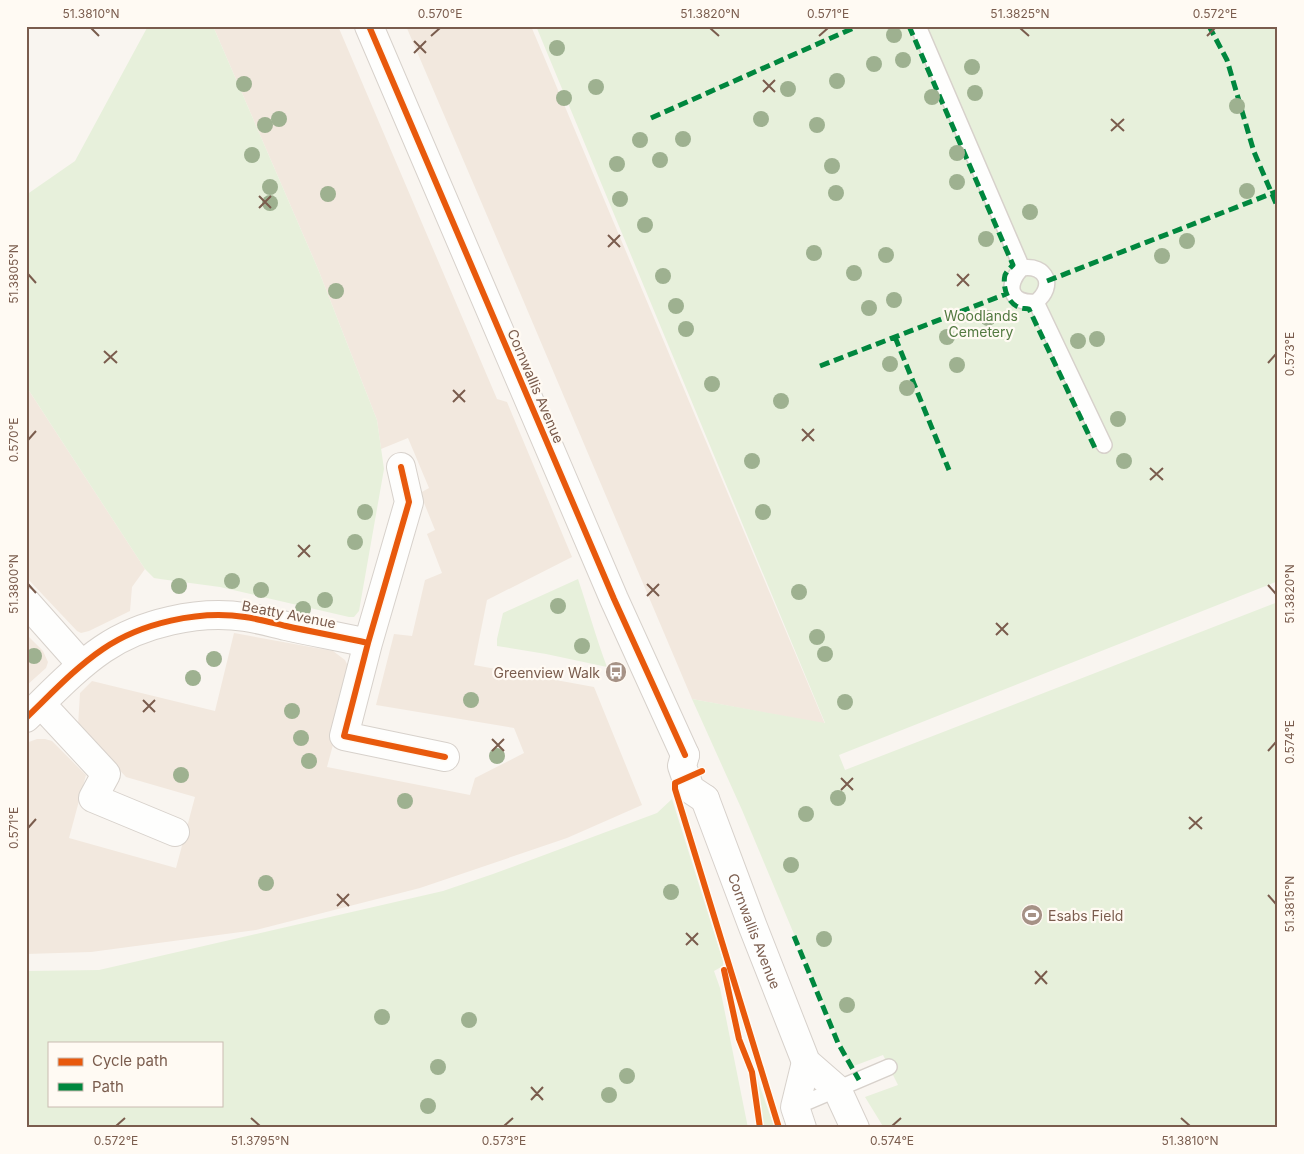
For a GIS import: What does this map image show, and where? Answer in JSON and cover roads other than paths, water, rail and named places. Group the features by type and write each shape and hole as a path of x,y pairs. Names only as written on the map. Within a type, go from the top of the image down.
{"street":[{"name":"Cornwallis Avenue","path":"369,26 614,599 685,754 698,762 702,771 707,785 705,799 806,1062 837,1089 855,1128"},
{"path":"401,467 408,502 344,736 445,757"},
{"path":"26,602 82,665"},
{"name":"Beatty Avenue","path":"176,832 93,798 106,774 34,711 82,665 110,644 135,632 169,621 209,616 245,617 368,643"},
{"path":"799,1117 806,1062"}],"lane":[{"path":"918,26 1022,268"},
{"path":"1031,267 1039,270 1047,281 1043,297 1036,302 1021,301 1012,289 1012,281 1022,268 1031,267"},
{"path":"1036,302 1104,445"},
{"path":"799,1117 837,1089 889,1067"}],"place":[{"name":"Greenview Walk","path":"616,672"},
{"name":"Esabs Field","path":"1032,915"}],"park label":[{"name":"Woodlands Cemetery","path":"981,324"}]}
